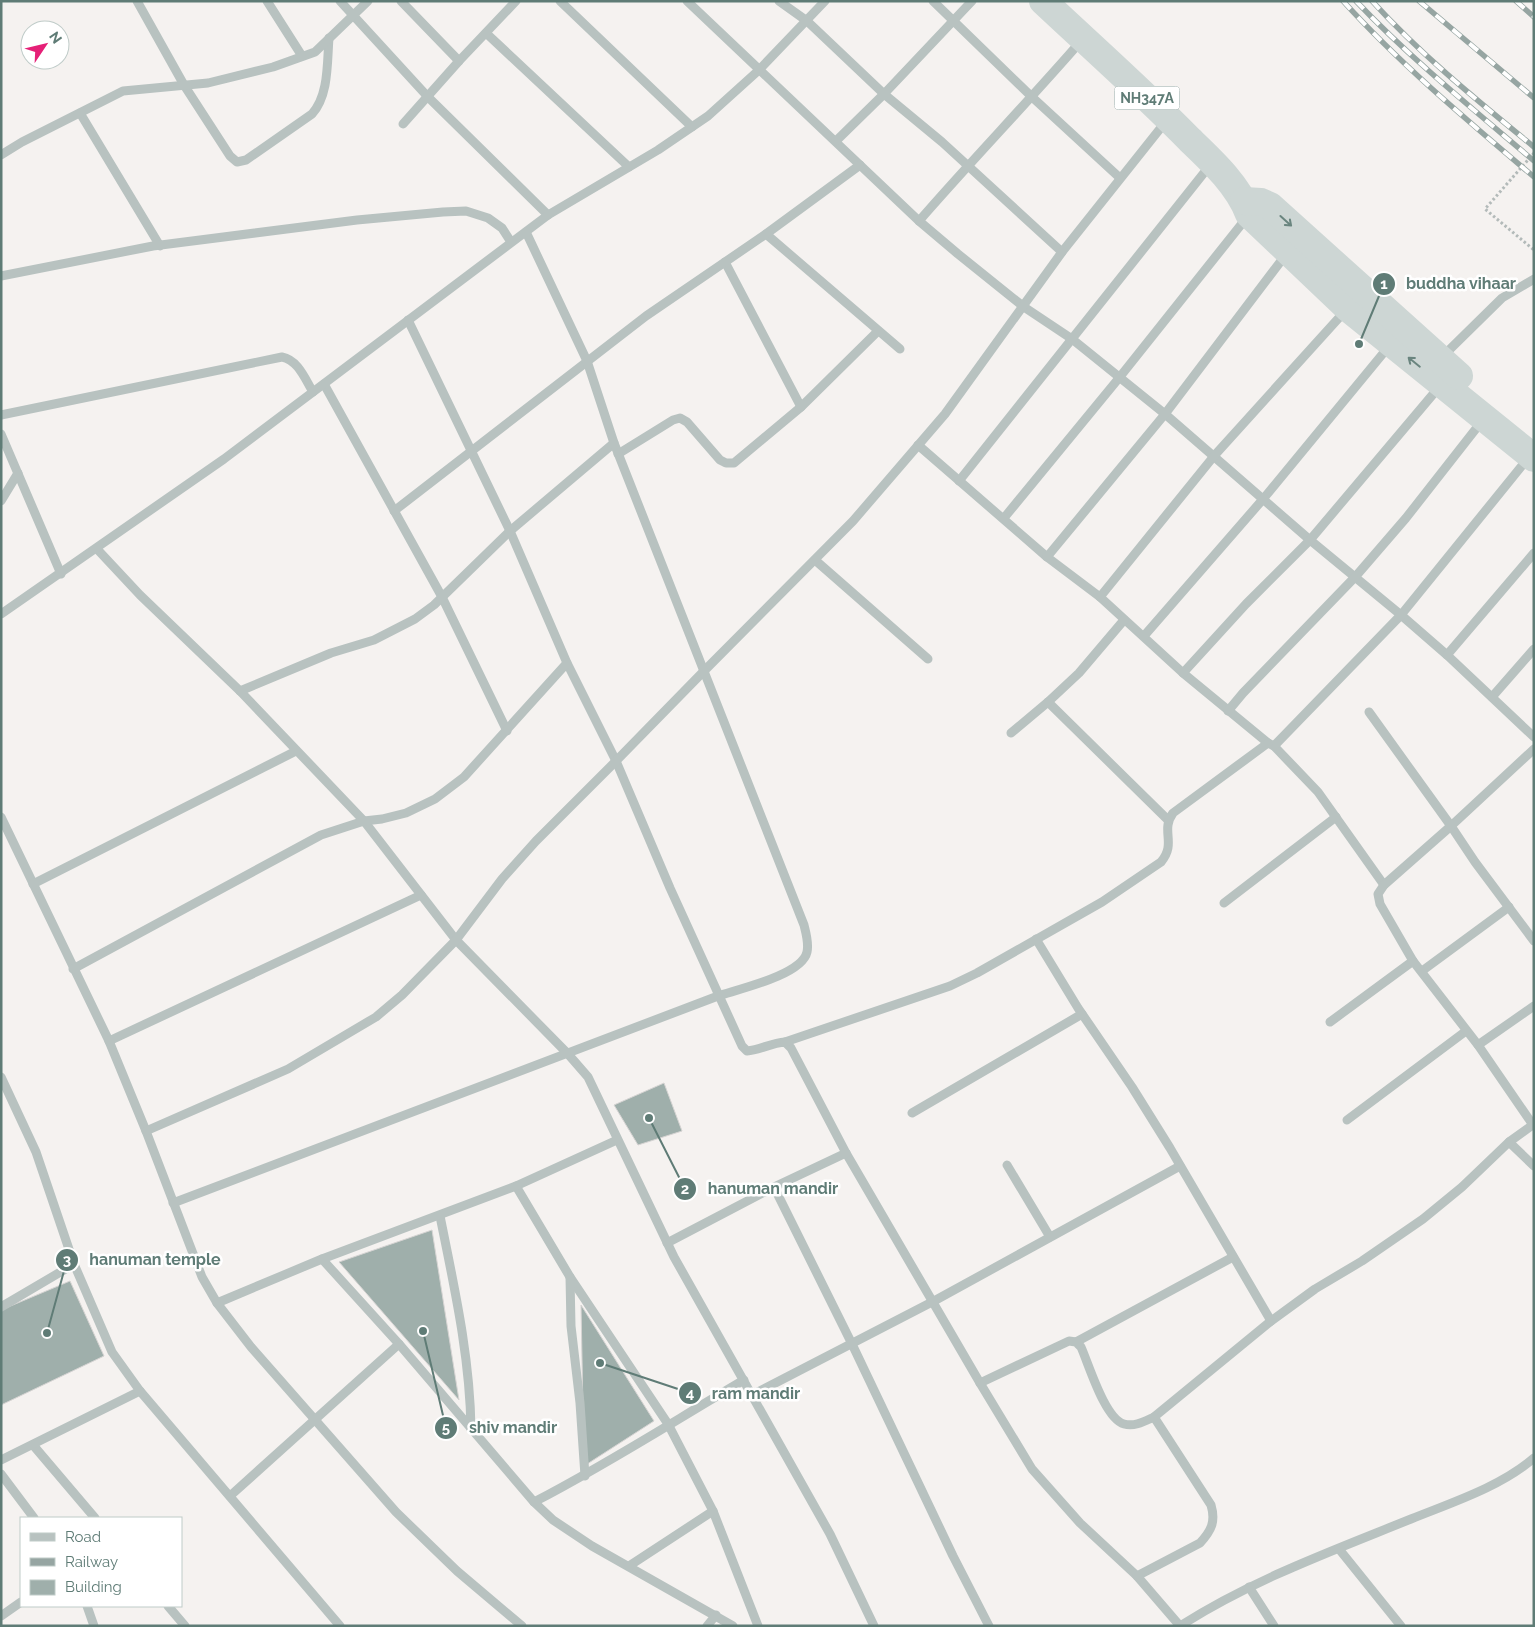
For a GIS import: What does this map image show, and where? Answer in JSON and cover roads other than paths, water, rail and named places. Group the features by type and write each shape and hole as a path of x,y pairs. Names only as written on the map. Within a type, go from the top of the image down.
{"highway":[{"name":"NH347A","path":"1043,1 1169,118 1212,162 1247,207 1348,308 1391,343 1445,371 1484,418 1533,451"},
{"name":"NH347A","path":"1247,207 1261,202 1270,206 1533,451"}],"street":[{"path":"138,1 184,85 230,156 237,162 246,160 312,114 319,106 324,86 329,38"},
{"path":"267,1 302,56"},
{"path":"340,1 428,96 548,215"},
{"path":"1,155 22,142 123,91 217,81 273,68 315,52 368,1"},
{"path":"401,1 459,61"},
{"path":"560,1 692,127"},
{"path":"687,1 919,221 1024,307 1072,339 1165,414 1264,498 1310,540 1401,615 1533,735"},
{"path":"779,1 807,21 884,94 968,165 1062,252"},
{"path":"1,614 224,459 548,215 629,168 708,116 759,70 825,1"},
{"path":"933,1 1032,97 1120,178"},
{"path":"836,141 955,21 972,1"},
{"path":"403,124 514,2"},
{"path":"486,33 629,168"},
{"path":"919,221 1083,39"},
{"path":"80,113 160,246"},
{"path":"146,1131 288,1069 376,1017 402,995 456,940 502,879 536,841 853,521 945,414 1062,252 1169,118"},
{"path":"959,481 1212,162"},
{"path":"394,511 646,316 766,234 860,165"},
{"path":"1004,518 1119,378 1247,207"},
{"path":"1,276 160,246 357,220 466,210 488,218 502,228 511,242"},
{"path":"173,1203 718,996 779,975 794,968 804,959 807,952 808,940 801,916 618,454 587,361 526,232"},
{"path":"766,234 900,349"},
{"path":"1047,557 1165,414 1289,251"},
{"path":"726,262 801,407"},
{"path":"1183,673 1246,604 1310,540 1502,298 1534,279"},
{"path":"1100,598 1214,456 1348,308"},
{"path":"408,320 510,531 567,663 616,761 718,996 746,1051 785,1042 950,986 977,973 1102,902 1161,862 1169,849 1167,826 1168,820 1173,814 1271,745 1401,615 1533,451"},
{"path":"618,454 672,420 680,418 687,422 720,460 726,463 734,463 801,407 878,331"},
{"path":"1144,636 1264,498 1391,343"},
{"path":"1,415 282,357 290,359 295,364 313,392"},
{"path":"324,384 442,597 507,731"},
{"path":"1228,711 1356,576 1406,518 1484,418"},
{"path":"1,434 60,574"},
{"path":"240,692 330,653 374,640 415,619 442,597 510,531 614,443"},
{"path":"918,445 1047,557 1100,598 1183,673 1271,745 1318,792 1384,885"},
{"path":"1,501 18,473"},
{"path":"96,549 140,595 240,692 364,821 456,940 568,1054 588,1077 667,1243 830,1534 874,1626"},
{"path":"1447,656 1534,553"},
{"path":"815,560 928,659"},
{"path":"1011,733 1079,673 1124,620"},
{"path":"1492,697 1534,649"},
{"path":"73,969 321,835 364,821 406,813 435,799 464,777 567,663"},
{"path":"1048,702 1168,820"},
{"path":"1369,712 1475,862 1534,941"},
{"path":"1076,1342 1081,1347 1106,1406 1118,1421 1125,1424 1137,1424 1154,1417 1271,1321 1315,1289 1423,1219 1509,1142 1533,1125 1478,1045 1422,971 1412,961 1380,904 1378,894 1384,885 1534,749"},
{"path":"33,884 296,751"},
{"path":"1,817 109,1040 202,1277 217,1303 251,1347 314,1421 396,1512 457,1571 522,1626"},
{"path":"1224,903 1336,817"},
{"path":"109,1040 421,895"},
{"path":"1422,971 1509,907"},
{"path":"1036,939 1082,1014 1132,1087 1271,1321"},
{"path":"1330,1022 1412,961"},
{"path":"1478,1045 1534,1006"},
{"path":"912,1112 1082,1014"},
{"path":"1348,1120 1466,1030"},
{"path":"785,1042 791,1048 846,1153 1032,1469 1080,1523 1137,1576 1180,1626 1212,1606 1298,1564 1482,1489 1522,1469 1534,1458"},
{"path":"1,1077 36,1152 74,1264 112,1352 140,1391 340,1626"},
{"path":"217,1303 322,1259 516,1186 617,1140"},
{"path":"1509,1142 1534,1166"},
{"path":"667,1243 774,1187 846,1153"},
{"path":"1007,1165 1050,1237"},
{"path":"752,1394 934,1301 1180,1166"},
{"path":"516,1186 570,1277 668,1424 713,1511 758,1626"},
{"path":"774,1187 852,1344 952,1556 989,1626"},
{"path":"440,1216 469,1375 472,1429"},
{"path":"980,1382 1069,1341 1076,1342 1233,1257"},
{"path":"322,1259 399,1344 534,1502 553,1520 592,1546 733,1626"},
{"path":"1,1307 74,1264"},
{"path":"570,1277 571,1326 580,1403 585,1476"},
{"path":"230,1496 399,1344"},
{"path":"534,1502 585,1476 668,1424 744,1380"},
{"path":"1,1460 140,1391"},
{"path":"1137,1576 1200,1543 1212,1526 1214,1516 1211,1505 1154,1417"},
{"path":"32,1445 94,1517"},
{"path":"1,1474 33,1517"},
{"path":"629,1566 713,1511"},
{"path":"1338,1549 1401,1626"},
{"path":"1249,1587 1274,1626"},
{"path":"1,1616 20,1603"},
{"path":"87,1607 94,1626"},
{"path":"169,1607 185,1626"},
{"path":"707,1626 716,1615"}],"railway":[{"path":"1343,1 1388,48 1460,114 1534,177"},
{"path":"1356,1 1420,63 1534,161"},
{"path":"1372,1 1430,59 1534,147"},
{"path":"1419,1 1534,98"},
{"path":"1516,1 1534,17"}],"place":[{"name":"buddha vihaar","path":"1359,344"},
{"name":"hanuman mandir","path":"649,1118"},
{"name":"shiv mandir","path":"423,1331"},
{"name":"hanuman temple","path":"47,1333"},
{"name":"ram mandir","path":"600,1363"}]}
